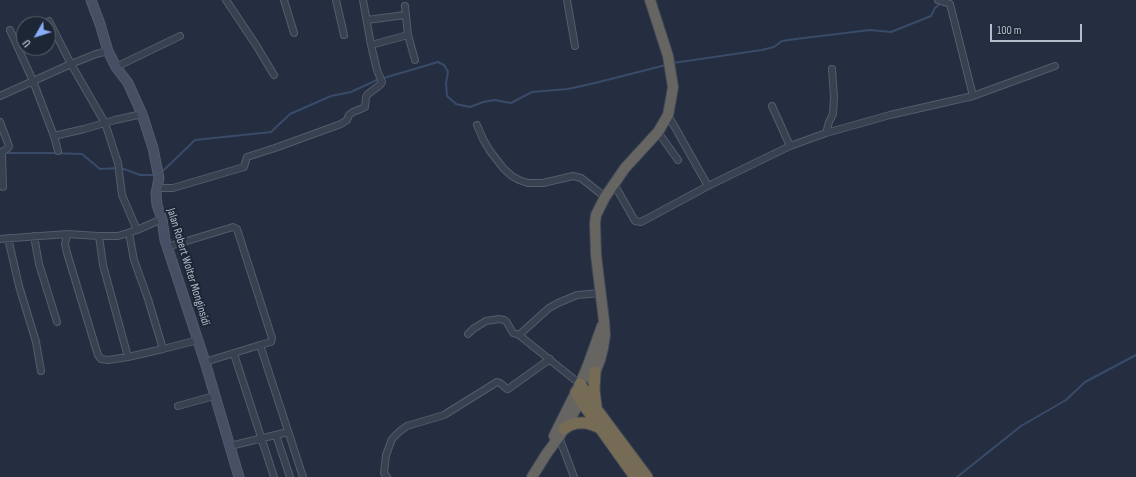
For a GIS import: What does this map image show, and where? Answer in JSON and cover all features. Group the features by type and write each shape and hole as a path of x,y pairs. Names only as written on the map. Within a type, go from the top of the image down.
{"highway":[{"path":"547,453 560,422 595,372 603,348 605,335 596,255 596,215 605,197 625,168 658,132 668,115 673,88 671,73 668,56 650,0"},
{"path":"562,433 581,393 604,320"},
{"path":"595,372 594,390 597,410"},
{"path":"581,393 597,410 647,477"},
{"path":"581,393 600,429 635,477"},
{"path":"532,477 547,453 570,425 586,423 600,429"}],"main road":[{"name":"Jalan Robert Wolter Monginsidi","path":"91,0 108,51 116,67 128,83 142,114 154,148 158,174 157,205 162,219 167,247 205,362 239,477"}],"street":[{"path":"226,0 274,75"},
{"path":"284,0 294,33"},
{"path":"336,0 344,35"},
{"path":"157,188 173,188 244,167 247,157 346,121 353,112 365,106 366,97 380,85 381,79 377,70 371,45 363,0"},
{"path":"567,0 575,46"},
{"path":"941,1 950,4 973,96"},
{"path":"405,6 408,34 415,60"},
{"path":"367,20 405,15"},
{"path":"10,30 33,81 54,136 58,151"},
{"path":"56,33 71,64 104,123 118,163 122,195 137,230"},
{"path":"371,45 408,34"},
{"path":"116,67 180,36"},
{"path":"0,96 71,64 108,51"},
{"path":"614,184 631,217 634,221 641,222 708,186 790,146 826,133 890,115 973,96 1055,66"},
{"path":"826,133 833,114 834,98 832,69"},
{"path":"772,106 790,146"},
{"path":"54,136 142,114"},
{"path":"668,115 708,186"},
{"path":"0,122 9,146 1,155 3,187"},
{"path":"477,125 482,139 490,151 504,169 519,180 528,183 543,183 573,176 581,178 605,197"},
{"path":"658,132 678,160"},
{"path":"0,239 67,234 118,236 137,230 162,219"},
{"path":"167,247 233,227 237,229 272,338 271,342 205,362"},
{"path":"129,233 134,260 148,299 163,349"},
{"path":"67,234 65,244 67,253 100,358 104,360 128,357 198,340"},
{"path":"34,236 39,264 57,322"},
{"path":"99,236 103,265 128,357"},
{"path":"8,238 19,286 36,342 41,371"},
{"path":"519,335 549,308 558,303 577,295 601,293"},
{"path":"468,334 486,320 501,319 506,321 512,334 519,335 550,359 581,393"},
{"path":"260,345 303,477"},
{"path":"234,354 274,477"},
{"path":"383,476 386,455 390,444 396,435 407,426 444,415 497,382 507,390 550,359"},
{"path":"178,406 214,396"},
{"path":"230,446 288,432"},
{"path":"562,433 574,477"},
{"path":"276,435 290,477"}],"waterway":[{"path":"673,63 762,50 774,47 782,41 796,39 870,30 891,32 931,16 935,8 942,2"},
{"path":"161,172 195,140 271,132 290,114 331,96 351,92 377,80 438,62 444,65 448,72 446,83 447,96 456,104 470,107 483,102 495,100 511,103 532,92 568,89 666,65"},
{"path":"3,153 82,154 100,169 121,168 140,175 155,175"},
{"path":"957,477 1021,426 1066,400 1085,382 1136,355"}]}
